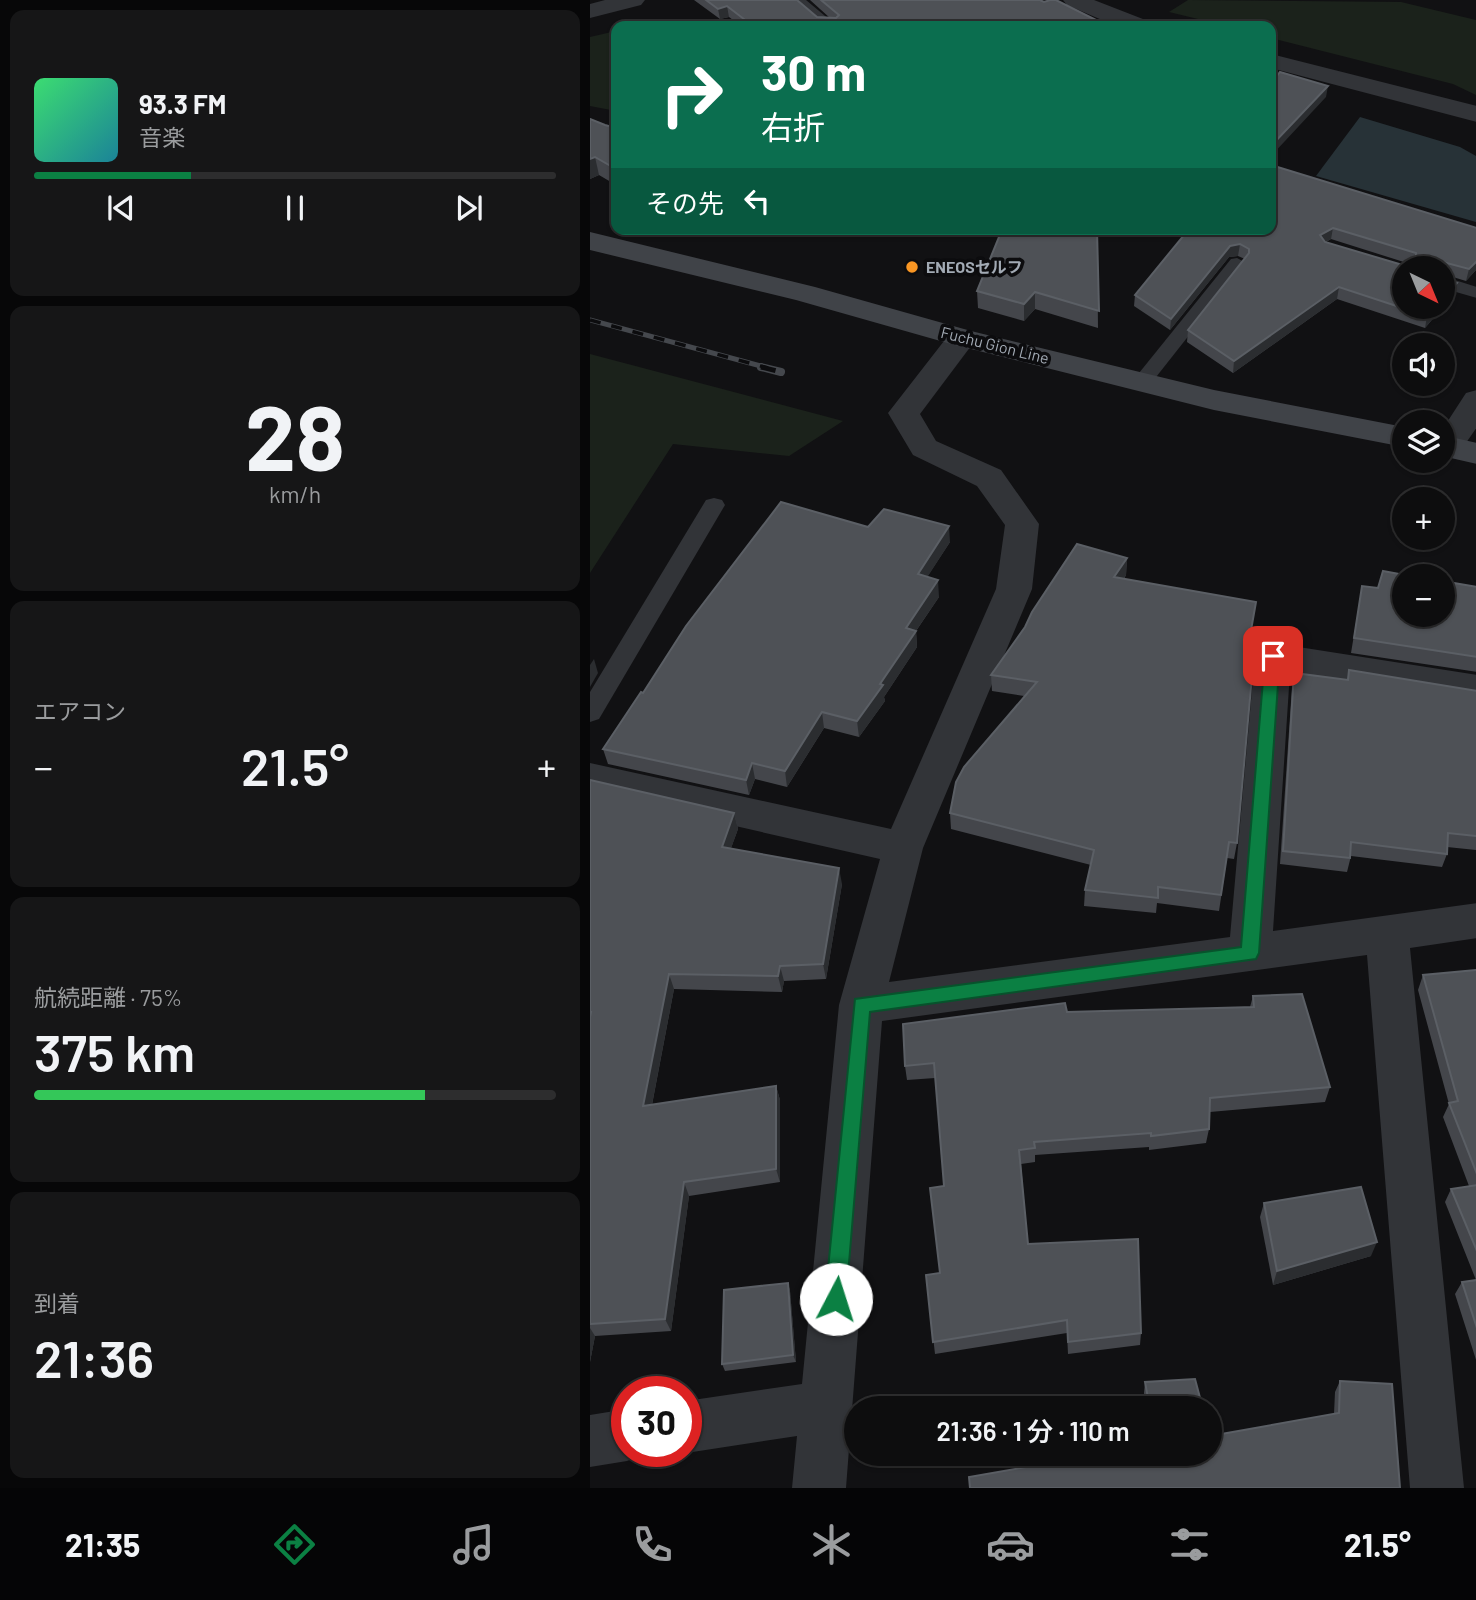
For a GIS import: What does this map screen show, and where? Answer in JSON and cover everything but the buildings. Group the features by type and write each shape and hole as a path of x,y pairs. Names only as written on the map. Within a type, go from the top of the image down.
{"main road":[{"name":"Fuchu Gion Line","path":"590,241 805,293 962,338 1214,400 1392,435"}],"street":[{"path":"590,11 633,0"},
{"path":"1075,0 1124,21"},
{"path":"1276,62 1476,114"},
{"path":"819,1488 861,1005 903,848 1014,589 1022,524 989,478 924,448 904,413 962,338"},
{"path":"1455,448 1476,400"},
{"path":"1250,953 1273,656 1476,689"},
{"path":"590,778 903,848"},
{"path":"861,1005 1476,920"},
{"path":"1387,934 1437,1488"},
{"path":"702,1424 826,1406"},
{"path":"590,1441 611,1438"}],"lane":[{"path":"796,0 823,21"},
{"path":"1142,382 1237,264"},
{"path":"1455,286 1476,293"},
{"path":"590,713 714,505"}],"shaded area":[{"path":"1188,0 1401,2 1476,20 1476,95 1453,84 1276,39 1276,21 1206,21 1169,12"},
{"path":"611,32 611,110 590,106 590,37"},
{"path":"1360,117 1460,147 1476,156 1476,222 1316,176"},
{"path":"590,354 843,421 789,456 673,444 590,573"}],"railway":[{"path":"590,320 768,368"},
{"path":"761,367 781,372"}],"place":[{"name":"ENEOSセルフ","path":"912,267"}],"route":[{"path":"836,1299 861,1005 1250,953 1273,656"}]}
